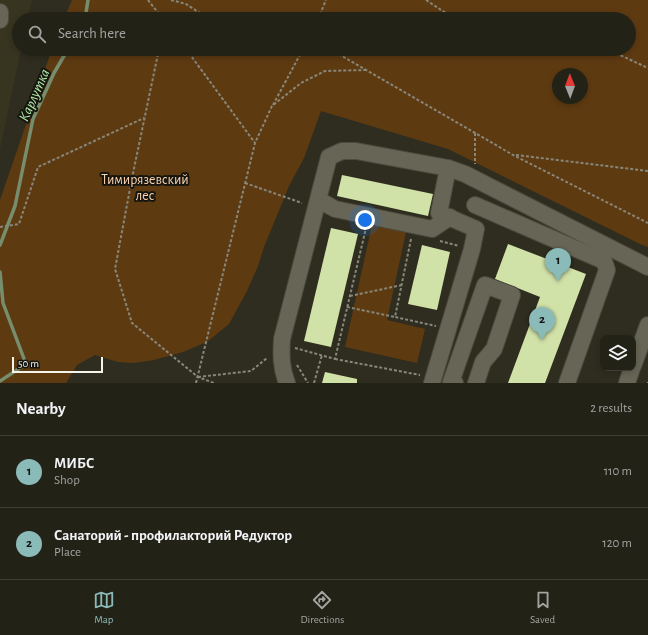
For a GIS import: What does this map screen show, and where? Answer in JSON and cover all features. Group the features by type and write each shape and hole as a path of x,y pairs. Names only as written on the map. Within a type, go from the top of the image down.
{"lane":[{"path":"0,12 0,20"},
{"path":"287,383 281,358 282,339 329,158 342,151 356,151 448,168 472,178 648,267"},
{"path":"433,380 472,249 476,229 450,216 439,213 448,168"},
{"path":"318,204 335,209 432,229 450,216"},
{"path":"475,205 604,261 607,270 567,383"},
{"path":"455,383 451,382 485,285 512,295 494,349 483,362 476,383"},
{"path":"636,359 648,325"},
{"path":"627,383 632,371"}],"path":[{"path":"148,0 157,12"},
{"path":"171,0 186,4 198,12"},
{"path":"321,12 326,0"},
{"path":"426,0 444,12"},
{"path":"157,56 115,269 132,323 198,377 214,383"},
{"path":"191,56 255,143"},
{"path":"196,383 255,143 272,106 299,56"},
{"path":"342,56 513,155 648,223"},
{"path":"622,56 648,68"},
{"path":"272,106 301,83 325,71 367,70"},
{"path":"0,227 19,224 38,168 144,118"},
{"path":"475,133 475,168"},
{"path":"513,155 648,171"},
{"path":"245,183 318,204"},
{"path":"335,359 368,222"},
{"path":"395,317 411,239"},
{"path":"350,296 402,285"},
{"path":"347,307 448,329"},
{"path":"198,377 251,371 281,346 433,380"},
{"path":"314,383 322,354"},
{"path":"296,363 308,383"}],"shaded area":[{"path":"0,0 33,0 29,12 12,12 12,56 20,56 0,149"}],"green space":[{"name":"Тимирязевский лес","path":"72,0 648,0 648,247 448,149 321,111 304,158 289,186 264,247 258,266 247,291 229,324 207,342 183,352 154,360 134,363 118,362 95,355 77,365 66,383 0,383 0,200 50,56 636,56 636,12 67,12"},
{"path":"372,225 406,232 387,320 425,329 417,363 345,347"}],"building":[{"path":"342,175 433,194 428,216 337,196"},
{"path":"331,228 358,234 331,347 304,341"},
{"path":"508,244 586,274 545,383 508,383 540,297 495,279"},
{"path":"422,245 450,252 437,310 408,304"},
{"path":"325,372 357,379 357,383 322,383"}],"waterway":[{"name":"Карлутка","path":"86,12 88,0"},
{"name":"Карлутка","path":"0,245 15,206 33,119 54,73 64,56"},
{"name":"Карлутка","path":"0,272 3,303 26,364 0,381"}],"place":[{"name":"МИБС","path":"558,281"},
{"name":"Санаторий - профилакторий Редуктор","path":"542,340"}]}
